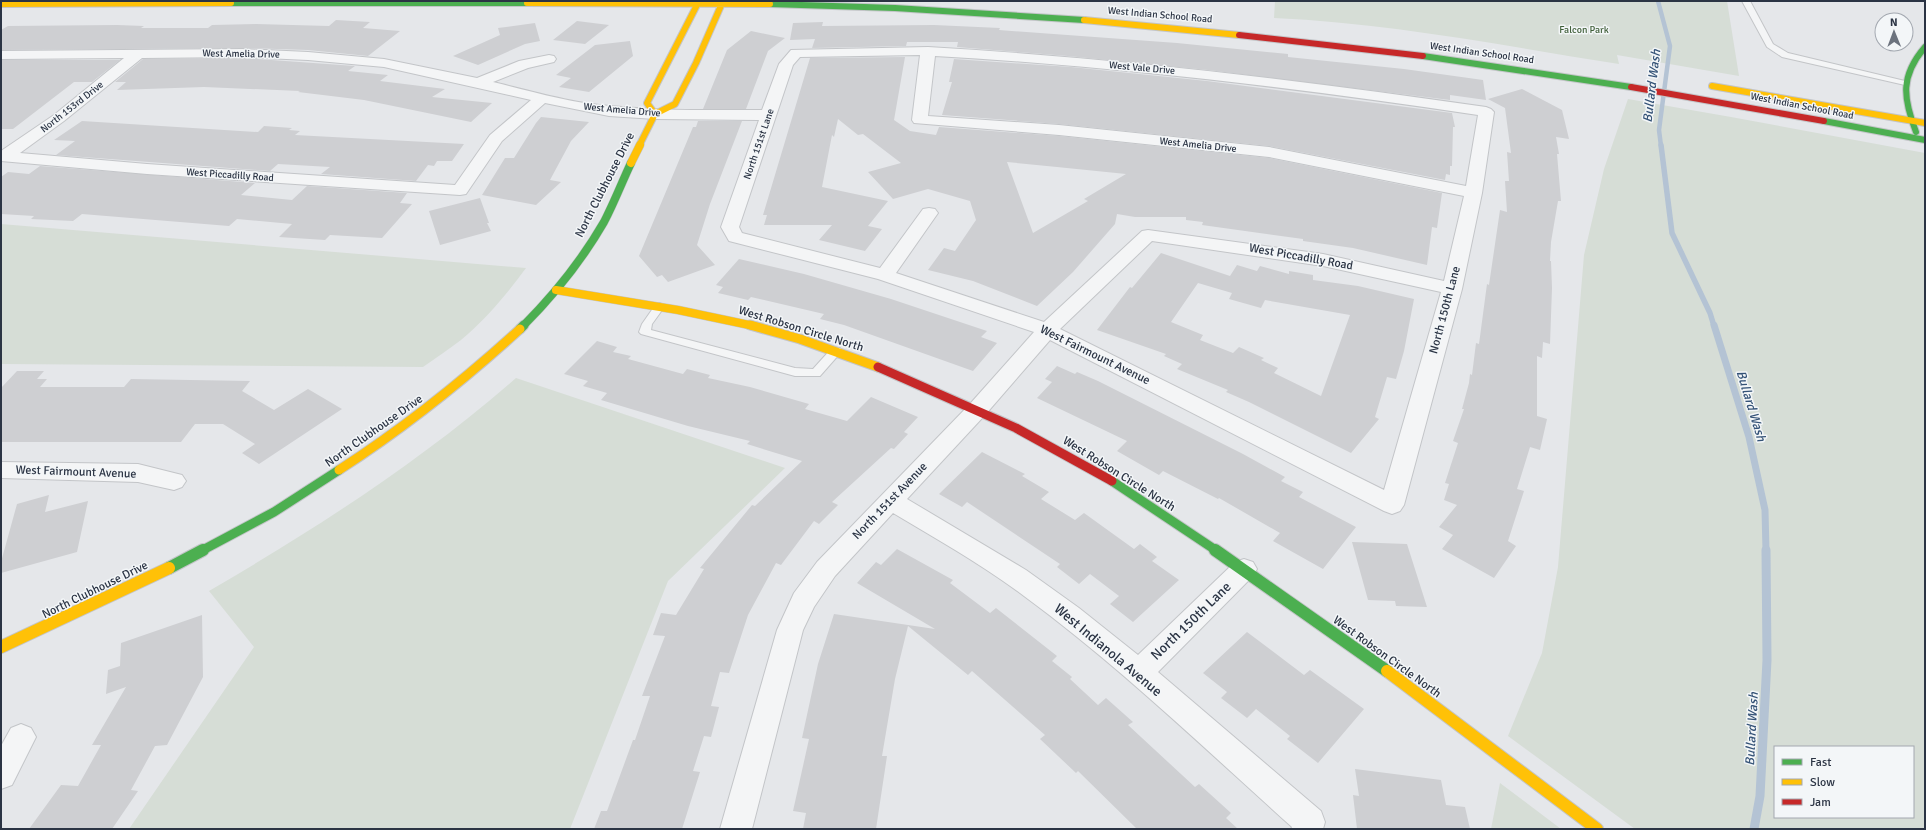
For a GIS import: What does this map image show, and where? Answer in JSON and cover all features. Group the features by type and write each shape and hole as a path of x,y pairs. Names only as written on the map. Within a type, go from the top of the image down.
{"street":[{"path":"698,2 648,103 655,114 675,104 693,52 722,2"},
{"name":"West Indian School Road","path":"1,4 722,2 903,8 1176,28 1379,50 1606,83 1727,103 1922,140"},
{"path":"1922,140 1911,121 1904,94 1907,71 1925,47"},
{"name":"West Vale Drive","path":"796,53 928,51 1150,68 1347,91 1486,112"},
{"name":"West Amelia Drive","path":"928,51 920,120 1059,130 1269,152 1473,193"},
{"path":"674,52 693,52"},
{"name":"West Amelia Drive","path":"1,55 242,53 308,56 384,63 478,83 541,99 609,111 655,114 769,115"},
{"name":"North 151st Lane","path":"735,237 730,227 786,64 796,53"},
{"name":"North 153rd Drive","path":"2,157 59,118 138,54"},
{"path":"478,83 524,64 549,59"},
{"name":"West Indian School Road","path":"1701,84 1925,123"},
{"name":"West Piccadilly Road","path":"2,157 147,169 460,190 496,138 541,99"},
{"name":"North 150th Lane","path":"1392,505 1452,288 1473,193 1486,112"},
{"name":"North Clubhouse Drive","path":"1,647 140,583 239,531 317,485 412,421 470,374 510,338 556,290 577,263 604,220 655,114"},
{"path":"885,275 929,213"},
{"name":"West Piccadilly Road","path":"1148,235 1324,260 1452,288"},
{"name":"North 151st Avenue","path":"736,829 790,630 811,587 890,500 977,410 1047,330 1148,235"},
{"name":"West Fairmount Avenue","path":"735,237 885,275 1047,330 1392,505"},
{"name":"West Robson Circle North","path":"556,290 660,306 791,336 856,357 1016,428 1083,464 1123,488 1244,569 1424,698 1598,829"},
{"name":"West Fairmount Avenue","path":"1,470 138,473 174,481"},
{"name":"West Indianola Avenue","path":"890,500 993,561 1034,589 1138,673 1309,826"},
{"name":"North 150th Lane","path":"1138,673 1244,569"},
{"path":"1,775 21,737"}],"lane":[{"path":"1746,1 1770,45 1785,55 1906,83"},
{"path":"660,306 647,324 645,332 795,372 816,373 836,351"}],"green space":[{"name":"Falcon Park","path":"1275,1 1727,1 1739,76 1617,55 1619,64 1404,30 1274,18"},
{"path":"1628,99 1925,153 1925,829 1635,829 1508,736 1542,653 1558,567 1584,255 1604,169"},
{"path":"1,224 526,268 504,297 479,324 461,340 423,367 1,364"},
{"path":"516,378 785,468 668,581 570,829 129,829 254,647 209,591 329,518 406,465"},
{"path":"1500,783 1561,829 1491,829"}],"building":[{"path":"336,20 370,22 363,28 400,31 368,56 308,50 242,48 1,50 1,30 8,26 117,25 144,26 141,28 208,28 212,25 256,24 329,26"},
{"path":"577,21 609,25 585,44 553,40"},
{"path":"823,22 822,26 934,25 1000,28 999,30 1177,43 1288,54 1288,57 1404,69 1483,80 1486,100 1450,95 1450,100 1208,70 957,47 958,42 907,42 906,46 812,48 815,39 790,40 793,23"},
{"path":"535,23 540,41 525,44 478,65 453,56 500,35 498,28"},
{"path":"751,31 785,38 768,51 746,109 703,109 727,50"},
{"path":"630,41 633,56 589,92 559,87 571,78 556,75 595,45"},
{"path":"905,57 894,120 910,131 936,135 939,127 1059,136 1269,158 1442,193 1437,228 1432,227 1427,265 1353,248 1303,241 1303,239 1202,225 1203,222 1186,220 1186,217 1135,217 1117,214 1115,224 1073,272 1037,306 973,281 928,270 944,248 955,251 976,220 970,201 928,189 893,199 868,172 901,163 863,134 858,135 838,119 834,137 832,135 822,187 888,201 868,226 882,229 865,251 819,240 832,225 764,225 767,215 763,215 810,58","holes":["1007,162 1126,174 1084,199 1088,201 1033,233"]},
{"path":"242,58 355,66 348,71 388,75 380,81 445,89 432,97 492,103 471,122 364,100 298,92 300,91 204,87 117,90 126,82 115,82 143,59"},
{"path":"954,59 1071,67 1207,81 1452,113 1455,127 1453,127 1452,166 1450,166 1450,175 1446,174 1445,180 1269,146 1059,124 942,115 952,82 949,82"},
{"path":"1,60 120,60 92,82 74,82 13,129 1,129"},
{"path":"1522,89 1562,110 1569,139 1556,137 1559,154 1557,154 1561,201 1558,201 1551,242 1550,261 1552,288 1550,344 1543,342 1542,358 1537,356 1537,416 1547,419 1540,450 1530,447 1517,489 1524,491 1508,541 1516,546 1494,578 1442,549 1453,535 1439,527 1457,505 1444,500 1449,484 1445,483 1458,443 1453,441 1464,409 1462,409 1470,374 1472,375 1476,343 1479,344 1487,284 1489,285 1500,210 1507,212 1505,181 1509,181 1507,152 1511,153 1505,108 1488,99"},
{"path":"541,117 589,122 571,141 550,180 561,182 536,205 482,195 505,158 514,158"},
{"path":"82,121 258,132 264,126 292,128 289,130 300,131 295,135 464,144 452,161 437,161 434,166 428,165 416,181 321,174 330,167 278,164 270,171 56,155 75,141 54,140"},
{"path":"698,121 742,121 710,204 697,245 715,265 668,282 662,275 657,277 639,256 693,127 696,127"},
{"path":"40,166 255,183 241,195 292,200 307,186 407,193 400,203 412,204 382,238 330,235 325,240 279,237 292,224 237,219 229,226 82,214 73,221 31,219 34,216 1,214 1,177 8,172 29,174"},
{"path":"480,198 489,223 487,223 491,231 440,245 429,211"},
{"path":"1161,253 1230,276 1237,265 1257,271 1260,266 1289,274 1289,271 1313,275 1313,280 1358,286 1414,299 1404,351 1396,379 1387,377 1375,417 1379,419 1351,453 1226,392 1228,390 1177,369 1182,364 1164,356 1166,354 1097,330 1130,287 1132,288","holes":["1198,283 1232,293 1229,299 1261,308 1265,300 1350,315 1321,396 1274,373 1278,368 1261,360 1264,358 1239,347 1233,353 1200,340 1203,335 1171,322"]},
{"path":"739,259 804,274 891,299 987,331 981,337 997,343 973,371 844,325 820,319 824,314 751,297 748,300 718,293 723,287 716,285"},
{"path":"597,341 617,347 613,352 631,356 628,359 683,374 687,369 710,375 708,378 750,387 809,404 805,409 847,421 871,397 918,417 904,432 908,434 894,449 891,448 832,502 838,505 819,524 814,521 781,565 776,563 748,615 729,673 720,672 711,706 719,707 711,737 704,736 693,771 700,772 682,829 594,829 601,811 607,811 633,740 635,740 650,696 642,696 665,636 653,635 661,613 676,615 704,569 700,568 752,505 755,506 802,461 747,444 750,441 688,426 601,400 607,393 583,386 588,381 564,374"},
{"path":"1057,366 1075,374 1077,372 1098,381 1243,454 1285,477 1281,481 1303,492 1299,497 1356,527 1323,569 1273,541 1280,533 1219,498 1218,499 1163,471 1159,475 1117,451 1127,441 1037,398 1052,382 1045,379"},
{"path":"17,371 44,371 37,379 47,379 40,387 124,387 131,379 250,381 242,391 274,410 308,389 342,409 259,464 242,453 255,444 223,424 195,424 181,442 1,442 1,388"},
{"path":"982,452 1025,474 1022,476 1049,492 1041,499 1075,520 1084,513 1134,549 1140,544 1157,557 1152,561 1179,580 1133,622 1110,604 1119,596 1090,574 1079,584 1057,567 1060,564 967,502 962,507 939,494"},
{"path":"49,495 45,512 88,501 77,552 1,573 1,562 17,504"},
{"path":"1352,542 1407,544 1427,607 1396,606 1395,601 1368,600"},
{"path":"897,549 953,580 950,583 990,613 996,608 1057,656 1052,661 1072,677 1070,679 1098,705 1106,698 1133,722 1128,725 1195,787 1199,784 1231,813 1226,818 1238,829 1137,829 1078,771 1076,773 1040,739 1045,735 972,671 968,675 908,626 895,679 882,756 887,756 876,829 803,829 806,813 793,811 809,739 802,738 818,664 834,614 935,629 857,583 876,562 881,565"},
{"path":"202,615 203,677 167,745 155,746 131,790 138,791 112,829 29,829 61,785 78,786 101,745 92,745 126,687 106,694 108,670 120,666 121,643"},
{"path":"1247,632 1304,675 1310,670 1364,709 1318,763 1287,739 1290,736 1256,709 1247,718 1221,698 1227,692 1203,673"},
{"path":"1355,769 1441,780 1446,805 1465,807 1470,829 1357,829 1353,795 1359,796"}],"waterway":[{"name":"Bullard Wash","path":"1658,1 1670,46 1659,130 1661,146"},
{"name":"Bullard Wash","path":"1661,145 1672,233 1710,313 1714,326"},
{"name":"Bullard Wash","path":"1714,325 1749,437 1765,510 1766,551"},
{"name":"Bullard Wash","path":"1754,829 1760,796 1767,660 1766,550"}],"traffic: fast":[{"path":"231,3 527,3"},
{"path":"770,4 895,8 1084,20"},
{"path":"1916,132 1906,98 1907,77 1910,67 1925,47"},
{"path":"1423,56 1631,87"},
{"path":"1824,121 1925,140"},
{"path":"520,329 555,291 586,250 604,221 631,163"},
{"path":"169,568 274,512 339,470"},
{"path":"1112,481 1244,569 1387,671"}],"traffic: slow":[{"path":"655,114 647,103 699,1"},
{"path":"631,163 655,114 675,104 696,63 723,1"},
{"path":"1,4 231,3"},
{"path":"527,3 770,4"},
{"path":"1084,20 1239,35"},
{"path":"1712,86 1925,123"},
{"path":"556,290 719,318 800,339 878,367"},
{"path":"339,470 387,438 433,404 477,368 520,329"},
{"path":"1,647 140,583 169,568"},
{"path":"1387,671 1597,829"}],"traffic: jam":[{"path":"1239,35 1423,56"},
{"path":"1631,87 1824,121"},
{"path":"878,367 1016,428 1112,481"}]}
